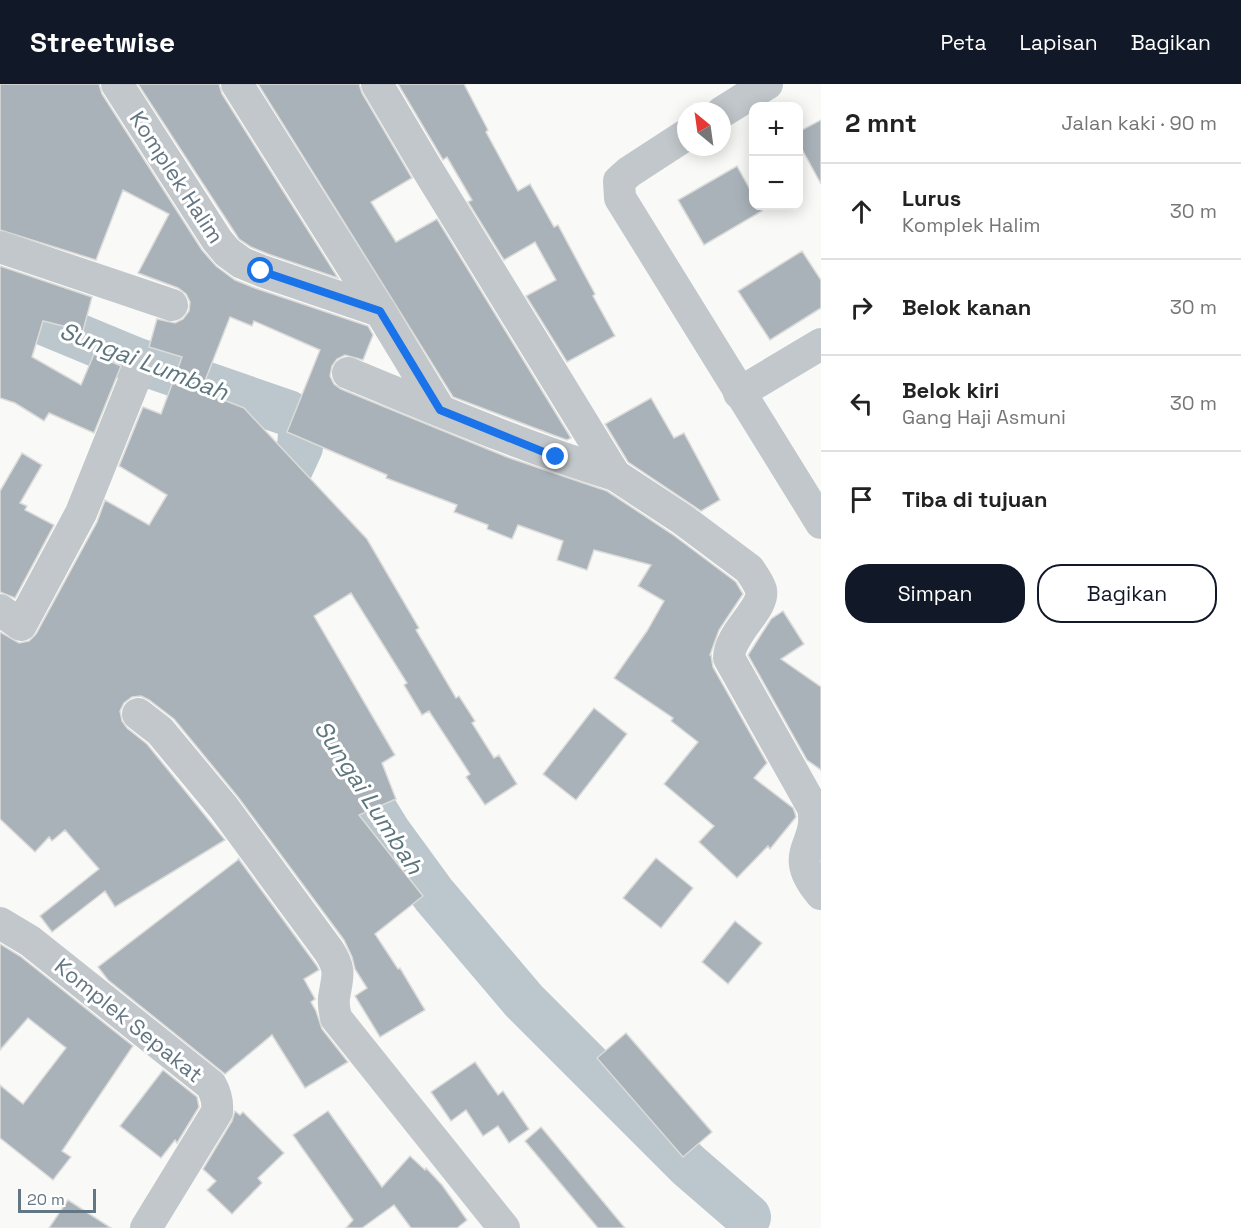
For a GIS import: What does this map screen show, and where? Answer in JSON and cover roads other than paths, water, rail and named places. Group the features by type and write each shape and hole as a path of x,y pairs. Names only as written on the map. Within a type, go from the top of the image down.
{"street":[{"name":"Komplek Halim","path":"117,84 227,252 242,263 261,271 380,311"},
{"path":"237,84 440,410"},
{"path":"377,84 615,475"},
{"path":"731,106 767,84"},
{"path":"677,141 619,181 620,198 821,523"},
{"path":"0,247 172,305"},
{"path":"739,393 821,344"},
{"path":"0,610 21,625 81,513 138,371 143,367"},
{"path":"348,373 556,457 615,475 691,526 749,569 761,590 760,601 734,638 729,649 729,658 813,808 817,820 815,831 805,853 806,866 809,877 821,894"},
{"path":"138,714 160,731 224,808 322,941 336,962 338,972 333,1000 336,1018 504,1228"},
{"name":"Komplek Sepakat","path":"0,923 30,941 211,1085 215,1092 218,1101 217,1112 146,1228"}],"waterway":[{"name":"Sungai Lumbah","path":"0,304 135,360 288,413 302,420 300,447 267,518"},
{"name":"Sungai Lumbah","path":"340,754 388,832 434,895 524,1001 688,1165 748,1217"}]}
